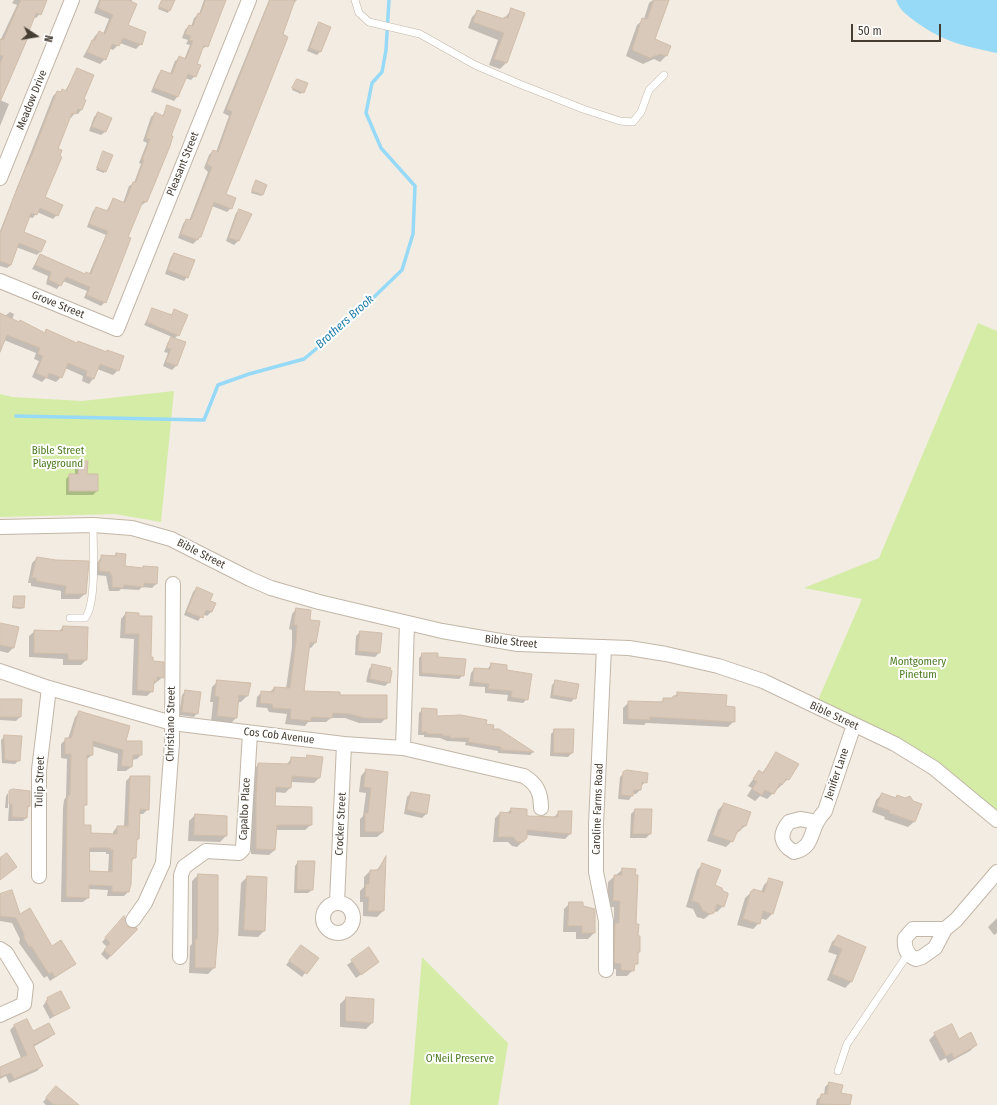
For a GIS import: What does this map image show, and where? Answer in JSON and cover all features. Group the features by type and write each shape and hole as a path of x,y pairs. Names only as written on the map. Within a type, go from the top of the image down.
{"street":[{"name":"Meadow Drive","path":"0,178 72,0"},
{"name":"Pleasant Street","path":"117,329 248,0"},
{"name":"Grove Street","path":"0,281 117,329"},
{"name":"Bible Street","path":"0,527 93,525 132,528 159,534 271,588 319,602 406,623 462,636 499,642 604,647 666,654 730,669 762,681 895,744 926,763 997,820"},
{"name":"Christiano Street","path":"133,920 145,903 163,863 170,787 173,584"},
{"path":"403,748 406,623"},
{"name":"Caroline Farms Road","path":"604,647 596,825 596,872 606,921 606,970"},
{"name":"Cos Cob Avenue","path":"0,672 49,688 172,723 344,744 403,748 524,776 533,782 538,788 541,797 541,808"},
{"name":"Tulip Street","path":"39,876 40,770 49,688"},
{"name":"Jenifer Lane","path":"817,822 825,811 854,725"},
{"name":"Capalbo Place","path":"180,957 181,875 184,867 206,851 239,853 243,849 250,733"},
{"name":"Crocker Street","path":"337,903 344,744"},
{"path":"945,929 913,929 905,938 904,945 908,954 916,959 929,954 940,940 945,929 956,920 997,872"},
{"path":"0,949 6,954 26,986 24,1004 0,1015"}],"lane":[{"path":"355,0 360,13 364,18 376,24 420,34 475,65 517,83 584,109 627,122 633,122 638,117 649,90 664,75"},
{"path":"70,618 86,618 91,608 93,525"},
{"path":"838,1071 847,1044 908,954"}],"green space":[{"name":"Montgomery Pinetum","path":"978,323 997,331 997,810 935,765 815,707 862,599 804,588 879,558"},
{"name":"Bible Street Playground","path":"174,391 161,522 115,514 0,517 0,394 12,397 82,401"},
{"name":"O'Neil Preserve","path":"422,957 508,1043 498,1105 410,1105"}],"water":[{"path":"896,0 997,0 997,53 945,39 926,29 907,15"}],"building":[{"path":"21,0 47,0 41,15 36,13 28,34 29,35 0,102 0,64 3,56 0,55 0,39 3,40"},
{"path":"101,0 128,0 137,4 128,25 146,32 142,45 123,38 119,46 112,44 106,60 87,52 92,40 95,40 99,31 105,34 113,15 98,8"},
{"path":"162,0 175,0 170,11 159,7"},
{"path":"206,0 226,0 208,47 204,45 197,64 201,65 196,77 188,74 178,97 154,88 161,70 172,74 179,56 186,59 193,41 189,40 191,36 185,34 189,25 193,26 198,13 200,14"},
{"path":"270,0 295,0 283,34 288,37 226,194 236,198 232,209 214,202 201,237 199,237 198,240 181,234 186,219 191,220 212,167 207,164 213,150 218,152 232,112 227,109"},
{"path":"654,0 669,0 655,39 671,46 667,56 660,54 650,58 632,50 642,18 647,19"},
{"path":"511,8 525,13 507,63 494,59 504,33 473,22 477,10 504,19 504,17 508,18"},
{"path":"319,22 331,27 321,52 310,48"},
{"path":"77,68 94,75 84,99 86,100 82,110 78,109 76,114 72,113 58,149 62,150 60,156 62,157 45,197 63,205 58,216 40,208 37,215 31,213 24,232 46,241 41,252 19,243 11,265 0,261 0,234 18,186 28,165 57,91 61,92 62,89 66,91"},
{"path":"297,79 308,83 304,93 292,88"},
{"path":"167,105 181,110 171,136 173,136 170,146 147,202 143,201 128,237 131,238 106,303 87,295 90,287 66,277 61,286 49,280 51,272 35,265 40,254 85,274 86,272 91,274 108,231 89,224 96,207 108,211 113,198 125,203 133,182 136,182 144,160 142,160 150,139 146,138 155,112 163,116"},
{"path":"98,112 112,118 106,132 92,127"},
{"path":"103,151 113,155 106,172 97,168"},
{"path":"256,180 267,185 263,195 252,191"},
{"path":"239,209 252,214 239,241 229,238"},
{"path":"174,253 195,260 188,278 168,270"},
{"path":"152,308 172,315 174,309 188,315 179,336 147,322"},
{"path":"0,313 19,322 20,320 45,333 46,329 77,343 78,341 107,352 107,350 124,356 119,371 100,364 94,379 86,376 87,371 68,363 62,378 49,373 47,378 36,373 43,356 38,354 40,348 7,335 0,352"},
{"path":"171,337 186,342 177,366 166,362 171,349 167,348"},
{"path":"78,461 88,461 87,474 98,474 98,491 69,491 69,474 78,474"},
{"path":"116,553 126,554 125,566 143,568 143,566 158,567 157,584 144,583 144,587 124,585 123,588 112,587 112,575 110,572 99,571 99,561 101,561 101,555 116,556"},
{"path":"37,557 56,560 89,561 86,594 65,594 66,586 36,581 36,578 32,578"},
{"path":"197,587 213,594 210,601 216,603 212,612 206,610 203,618 187,612"},
{"path":"14,596 25,596 24,608 13,607"},
{"path":"296,608 311,610 310,620 320,621 316,643 310,642 304,691 340,692 340,695 387,695 387,719 364,718 350,714 333,713 332,718 311,717 311,721 290,719 291,709 273,708 272,704 260,703 261,691 274,692 274,687 290,688 296,641 297,625 294,625"},
{"path":"126,612 139,613 139,616 152,616 151,657 153,657 153,661 164,662 164,678 157,677 157,681 154,681 153,692 137,690 139,634 125,634"},
{"path":"0,623 19,627 14,648 0,645"},
{"path":"63,626 88,627 87,660 68,660 68,654 34,653 34,630 62,631"},
{"path":"360,631 382,633 380,653 358,651"},
{"path":"422,653 438,653 438,657 466,659 464,676 422,673"},
{"path":"491,663 507,665 507,670 532,674 528,700 511,697 512,691 488,689 489,684 473,682 474,668 490,669"},
{"path":"372,664 391,668 390,683 370,679"},
{"path":"217,680 251,683 248,696 239,695 237,718 217,716 219,697 215,696"},
{"path":"555,680 579,684 576,699 553,695"},
{"path":"185,690 201,692 198,714 182,712"},
{"path":"677,692 727,695 726,706 735,707 735,722 650,717 650,720 628,719 628,701 663,702 663,698 673,698 673,696 677,696"},
{"path":"0,699 22,699 21,717 0,717"},
{"path":"422,708 437,709 437,716 461,715 487,720 486,724 494,725 493,729 499,729 534,752 501,750 501,747 468,742 469,738 450,738 450,736 443,736 443,734 427,734 427,732 422,732"},
{"path":"79,711 130,726 126,741 142,741 142,755 133,755 132,767 121,766 123,750 93,741 93,755 87,755 87,805 84,805 84,825 91,825 91,833 117,834 117,826 128,826 130,776 150,776 149,810 140,809 139,839 137,839 136,858 132,858 131,884 129,892 112,892 112,886 89,885 89,898 66,897 67,803 68,795 70,795 71,754 65,754 65,738 71,738","holes":["90,848 110,848 110,850 113,850 112,872 90,871"]},
{"path":"554,729 574,729 573,753 554,753"},
{"path":"4,735 22,736 20,761 5,760"},
{"path":"776,752 799,764 789,780 786,779 782,785 780,783 774,794 765,790 762,795 752,789 757,782 753,779 759,770 763,773"},
{"path":"307,755 323,757 320,778 292,776 291,788 276,787 275,806 312,807 312,825 277,825 275,850 256,849 258,763 290,764 291,757 306,758"},
{"path":"366,769 388,772 383,832 365,832 365,813 368,813 371,788 364,787"},
{"path":"627,770 648,773 647,783 642,782 641,790 634,790 633,796 621,795 623,772"},
{"path":"13,789 30,791 30,806 28,806 27,818 12,817 12,804 9,804 9,791"},
{"path":"411,792 430,795 427,814 407,810"},
{"path":"882,793 896,798 897,795 905,798 910,796 913,801 922,804 915,822 889,813 890,811 877,806"},
{"path":"724,803 751,812 746,826 742,826 740,831 738,830 733,842 713,835"},
{"path":"511,808 527,809 527,816 558,817 558,811 572,811 571,834 527,830 527,838 523,842 517,842 513,837 498,837 500,812 511,813"},
{"path":"635,809 652,809 651,834 633,834"},
{"path":"195,814 227,816 227,836 194,835"},
{"path":"7,853 17,867 0,880 0,858"},
{"path":"386,856 384,911 368,911 369,897 365,897 366,884 369,884 370,870 378,870"},
{"path":"298,861 315,861 313,890 297,890"},
{"path":"702,863 721,870 715,885 728,893 724,907 717,904 714,913 710,914 703,911 699,903 692,901"},
{"path":"622,868 636,869 635,875 638,875 636,924 639,924 638,936 640,936 640,952 638,952 638,964 635,964 634,971 621,970 621,964 614,963 615,923 619,923 620,901 613,901 614,875 622,875"},
{"path":"198,874 218,875 218,933 215,968 195,968"},
{"path":"247,876 267,877 265,931 244,930"},
{"path":"769,878 783,882 773,914 763,911 760,924 743,919 751,891 753,891 753,889 764,892"},
{"path":"12,890 20,914 30,908 52,946 61,940 76,964 55,977 52,972 49,974 31,946 29,947 16,918 0,916 0,894"},
{"path":"569,902 583,902 583,906 595,909 595,933 582,933 582,926 568,926"},
{"path":"124,916 128,927 137,928 137,930 111,956 104,950 110,943 105,938"},
{"path":"838,935 866,947 852,982 832,974 842,949 833,945"},
{"path":"301,945 319,958 307,974 289,961"},
{"path":"369,947 379,962 361,975 351,960"},
{"path":"61,991 70,1008 54,1016 46,1001 48,1000 47,998"},
{"path":"346,997 374,999 373,1023 346,1021"},
{"path":"27,1019 33,1031 49,1023 55,1034 33,1045 43,1066 14,1079 11,1073 0,1077 0,1067 27,1055 14,1025"},
{"path":"952,1024 959,1039 971,1032 977,1045 954,1058 952,1053 946,1056 934,1033"},
{"path":"829,1082 843,1085 841,1093 852,1095 850,1105 819,1104 821,1094 827,1094"},
{"path":"56,1086 79,1105 54,1105 46,1098"}],"waterway":[{"name":"Brothers Brook","path":"16,416 204,420 218,385 249,374 304,359 346,324 402,270 413,234 415,186 381,148 366,113 372,83 382,72 386,50 389,0"}]}
